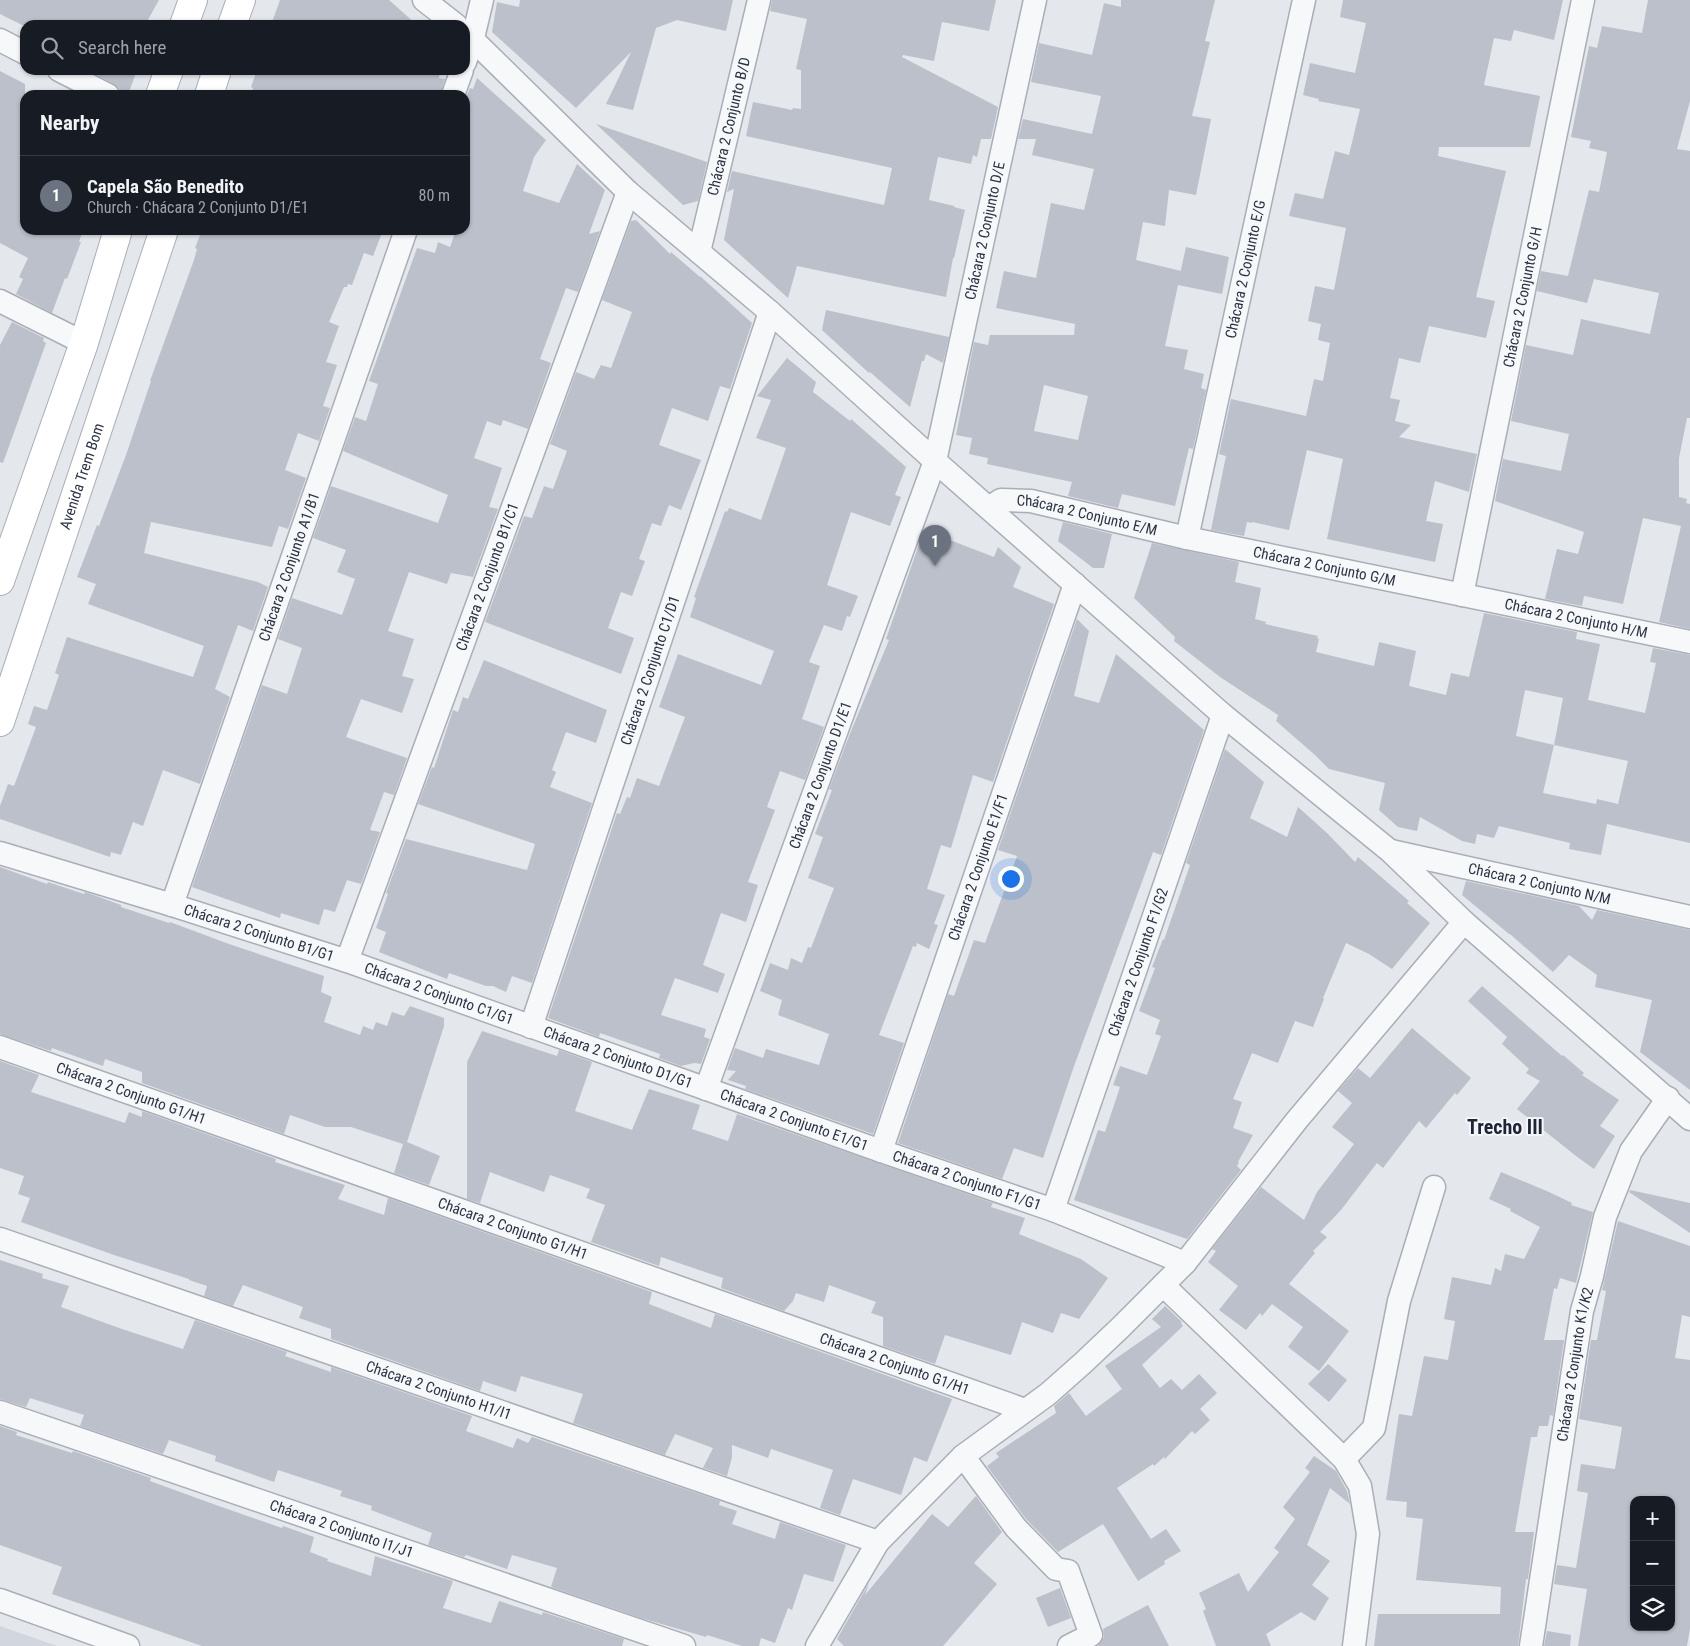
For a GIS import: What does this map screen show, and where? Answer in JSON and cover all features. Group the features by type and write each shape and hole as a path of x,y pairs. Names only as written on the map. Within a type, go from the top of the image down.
{"street":[{"path":"186,20 193,0"},
{"path":"234,20 241,0"},
{"path":"424,0 450,20"},
{"path":"470,23 482,0"},
{"name":"Chácara 2 Conjunto B/D","path":"699,252 758,0"},
{"name":"Chácara 2 Conjunto D/E","path":"935,461 1035,0"},
{"name":"Chácara 2 Conjunto E/G","path":"1187,538 1304,0"},
{"name":"Chácara 2 Conjunto G/H","path":"1462,594 1583,0"},
{"path":"470,37 628,192 770,312 935,461 1223,715 1390,851 1464,922 1690,1119"},
{"path":"0,40 20,50"},
{"path":"69,75 98,90"},
{"path":"162,90 167,75"},
{"path":"211,90 215,75"},
{"path":"456,90 460,75"},
{"name":"Chácara 2 Conjunto B1/C1","path":"348,961 628,192"},
{"path":"0,581 84,344 117,235"},
{"name":"Avenida Trem Bom","path":"0,722 162,235"},
{"name":"Chácara 2 Conjunto A1/B1","path":"172,905 404,235"},
{"path":"0,301 84,344"},
{"name":"Chácara 2 Conjunto C1/D1","path":"531,1027 770,312"},
{"name":"Chácara 2 Conjunto D1/E1","path":"706,1089 935,461"},
{"name":"Chácara 2 Conjunto E/M","path":"989,508 1001,500 1031,501 1187,538"},
{"name":"Chácara 2 Conjunto G/M","path":"1187,538 1462,594"},
{"name":"Chácara 2 Conjunto E1/F1","path":"881,1151 1075,584"},
{"name":"Chácara 2 Conjunto H/M","path":"1462,594 1690,642"},
{"name":"Chácara 2 Conjunto F1/G2","path":"1053,1210 1223,715"},
{"name":"Chácara 2 Conjunto N/M","path":"1390,851 1690,917"},
{"name":"Chácara 2 Conjunto B1/G1","path":"0,853 348,961"},
{"path":"817,1646 878,1542 963,1456 1048,1394 1083,1363 1185,1263 1297,1120 1464,922"},
{"name":"Chácara 2 Conjunto C1/G1","path":"348,961 531,1027"},
{"name":"Chácara 2 Conjunto D1/G1","path":"531,1027 706,1089"},
{"name":"Chácara 2 Conjunto G1/H1","path":"0,1047 1025,1410"},
{"name":"Chácara 2 Conjunto E1/G1","path":"706,1089 881,1151"},
{"name":"Chácara 2 Conjunto K1/K2","path":"1531,1646 1582,1311 1605,1217 1632,1151 1668,1098"},
{"name":"Chácara 2 Conjunto F1/G1","path":"881,1151 1053,1210 1185,1263"},
{"path":"1344,1459 1374,1428 1400,1301 1434,1188"},
{"name":"Chácara 2 Conjunto H1/I1","path":"0,1238 878,1542"},
{"path":"1162,1286 1344,1459 1360,1486 1368,1534 1354,1646"},
{"name":"Chácara 2 Conjunto I1/J1","path":"0,1412 684,1646"},
{"path":"963,1456 1016,1528 1056,1569 1068,1571 1091,1634 1069,1646"},
{"path":"0,1600 128,1646"}],"shaded area":[{"path":"0,1626 57,1646 0,1646"}],"building":[{"path":"0,0 159,0 148,20 20,20 20,24 0,14"},
{"path":"280,0 389,0 411,20 273,20"},
{"path":"520,0 733,0 726,31 677,20 656,28 633,110 606,104 631,52 576,108 492,32 497,2 519,7"},
{"path":"772,0 996,0 989,31 942,22 934,61 903,55 902,57 998,107 991,139 981,139 977,157 973,155 971,164 938,157 929,200 965,210 946,297 797,266 788,298 724,240 734,189 727,192 732,171 884,205 892,168 746,136 753,102 792,110 793,108 801,109 801,70 796,69 807,19 770,11"},
{"path":"1121,0 1215,0 1205,41 1210,42 1192,116 1211,119 1196,195 1169,190 1165,226 1143,222 1136,260 1181,271 1186,247 1229,257 1222,294 1178,285 1165,346 1188,350 1184,369 1204,374 1201,388 1206,390 1193,449 1189,448 1175,506 1122,494 1118,508 1068,496 1072,482 987,464 988,458 969,454 972,438 956,435 974,342 988,345 990,335 1074,335 1075,324 996,308 1004,271 1036,278 1051,203 1084,210 1094,169 1032,155 1036,139 1018,139 1023,119 1092,134 1101,96 1031,82 1039,43 1092,55 1104,3 1121,7","holes":["1044,385 1088,396 1078,440 1034,431"]},
{"path":"1343,0 1563,0 1554,40 1514,30 1511,41 1494,38 1484,85 1540,96 1530,147 1439,147 1438,156 1506,171 1476,297 1495,301 1486,338 1429,326 1420,363 1399,358 1390,398 1400,400 1395,421 1411,425 1399,437 1477,454 1469,492 1435,481 1426,521 1443,524 1435,562 1327,539 1343,459 1307,450 1289,530 1247,522 1244,536 1211,530 1226,456 1219,454 1231,399 1306,416 1314,379 1323,381 1330,343 1318,340 1321,324 1308,321 1315,286 1334,290 1346,228 1289,216 1295,193 1323,199 1335,151 1349,155 1360,109 1318,101 1319,99 1303,95 1310,63 1355,73 1366,23 1340,17"},
{"path":"1648,0 1690,0 1690,101 1677,149 1690,151 1690,418 1687,418 1679,458 1679,497 1687,499 1686,503 1690,504 1690,629 1659,622 1681,526 1643,518 1623,604 1584,596 1582,606 1545,599 1557,549 1578,554 1584,532 1495,501 1503,459 1561,471 1569,434 1511,421 1526,345 1573,355 1581,319 1650,334 1659,293 1594,279 1587,303 1537,291 1541,271 1568,276 1589,190 1599,192 1607,152 1589,148 1591,141 1571,137 1589,46 1597,48 1602,26 1642,33"},
{"path":"0,71 25,84 25,90 20,90 20,235 81,235 79,242 81,242 52,313 16,294 23,279 19,277 28,258 0,243"},
{"path":"97,75 135,75 130,90 120,90 114,84"},
{"path":"255,75 439,75 439,78 445,79 442,90 252,90 251,87"},
{"path":"477,78 546,140 534,157 523,191 559,203 577,164 605,190 589,234 600,231 578,292 566,288 540,359 551,363 528,429 503,420 501,426 487,421 474,458 502,468 489,507 498,509 473,577 451,573 447,584 409,572 388,631 414,639 402,676 414,679 402,713 361,699 346,737 407,758 394,795 384,792 370,830 380,832 361,884 347,880 335,912 324,909 319,925 281,913 280,918 192,887 262,685 287,694 302,648 278,639 292,598 342,615 355,579 337,572 346,550 313,538 331,486 438,523 448,495 343,451 355,417 366,421 378,384 369,381 417,248 435,253 438,242 450,247 454,235 470,235 469,90 470,88 473,89"},
{"path":"596,124 707,162 698,201 683,205"},
{"path":"636,220 670,254 671,252 700,276 752,323 730,389 720,386 708,421 672,408 659,445 701,460 681,510 669,505 661,526 652,523 639,559 645,561 632,596 621,592 608,628 634,638 621,674 485,622 524,516 532,518 544,486 553,489 567,451 550,444 576,372 594,379 601,365 611,368 632,312 602,300 631,221"},
{"path":"200,235 381,235 373,256 364,253 352,285 348,284 347,287 344,287 329,322 339,326 326,362 337,365 323,406 330,408 319,441 298,433 285,470 306,478 288,529 279,526 272,547 151,522 144,553 258,582 268,587 253,631 238,625 215,689 230,697 200,784 163,770 143,826 133,822 121,855 111,852 110,857 0,819 0,806 8,784 14,786 36,727 28,724 34,706 47,710 59,675 55,673 67,637 193,677 204,646 88,604 96,584 77,577 126,455 150,381 194,260 197,249 195,248"},
{"path":"826,310 949,337 943,363 926,354 924,361 922,361 910,407 822,330"},
{"path":"12,322 44,338 43,341 46,343 3,463 0,462 0,345"},
{"path":"787,358 816,382 813,392 850,421 851,419 906,467 895,495 901,497 890,526 851,512 827,585 858,596 850,617 847,616 842,631 824,625 809,662 820,666 802,719 824,727 805,780 780,771 767,807 775,810 748,882 758,885 746,922 721,913 703,965 725,974 718,993 675,978 661,1015 706,1029 704,1037 710,1039 701,1064 694,1063 681,1066 659,1058 660,1054 600,1033 599,1037 548,1018 617,813 620,814 627,797 630,798 637,778 659,786 685,717 659,707 678,654 761,685 774,651 690,617 696,598 694,597 725,511 727,512 729,508 761,520 786,448 756,438 771,400 757,396"},
{"path":"1063,522 1112,534 1104,568 1093,568 1058,541"},
{"path":"924,530 994,557 998,547 1021,567 1013,587 1054,604 993,782 973,775 951,848 941,845 927,889 945,895 934,924 938,925 929,949 917,943 916,947 913,946 879,1035 904,1043 873,1134 745,1089 746,1086 728,1080 736,1071 727,1070 735,1048 763,1058 766,1049 819,1065 829,1034 778,1015 782,1000 760,991 770,963 788,970 791,958 802,963 808,947 811,948 834,888 808,878 823,837 815,834 832,790 829,789 849,736 889,640 886,639"},
{"path":"1152,543 1239,562 1235,582 1261,588 1255,619 1266,622 1265,624 1318,636 1316,652 1374,666 1379,642 1416,651 1409,686 1446,695 1451,673 1469,677 1484,613 1577,632 1576,639 1600,644 1588,700 1645,713 1656,663 1650,662 1653,648 1690,655 1690,843 1607,824 1601,855 1569,849 1570,843 1499,826 1494,838 1477,834 1475,844 1462,841 1420,817 1417,831 1398,827 1379,810 1385,783 1329,769 1276,721 1278,715 1220,677 1174,641 1175,637 1134,598","holes":["1525,690 1563,698 1554,745 1516,736","1554,745 1628,761 1618,804 1597,799 1596,804 1543,793"]},
{"path":"1077,619 1089,631 1074,696 1099,703 1116,654 1204,730 1161,855 1153,852 1073,1069 1043,1158 1014,1148 1002,1179 898,1143 948,994 954,996 974,940 985,943 1017,856 998,850"},
{"path":"484,660 607,710 596,743 566,732 552,770 556,772 550,787 592,803 532,983 512,976 506,992 493,986 486,986 449,973 447,979 379,952 386,932 376,928 388,894 386,893 406,839 527,870 535,844 418,804 432,767 434,768 453,710 458,712 463,697 468,699"},
{"path":"1225,749 1264,782 1250,818 1287,837 1298,807 1355,862 1358,857 1409,901 1407,903 1430,923 1392,969 1369,954 1346,943 1313,1027 1295,1021 1278,1063 1252,1053 1233,1099 1242,1102 1233,1128 1253,1135 1238,1162 1237,1166 1241,1170 1187,1239 1074,1200 1098,1130 1105,1132 1120,1087 1113,1085 1120,1066 1147,1075 1161,1036 1155,1034 1160,1020 1139,1011 1155,968 1152,967 1164,940 1190,865 1186,863"},
{"path":"0,867 47,884 48,882 84,894 85,892 88,893 121,905 121,907 170,922 324,976 321,992 332,997 324,1022 360,1035 363,1026 373,1030 376,1022 387,1026 392,1012 404,1016 410,1006 444,1018 444,1026 407,1142 440,1156 429,1185 394,1173 403,1144 351,1127 325,1127 290,1115 284,1134 142,1083 142,1072 105,1059 103,1066 52,1048 51,1051 0,1034"},
{"path":"1466,881 1579,906 1592,920 1597,910 1690,930 1690,1090 1640,1052 1652,1000 1595,987 1597,975 1569,955 1553,972 1462,895"},
{"path":"1482,986 1584,1073 1582,1075 1619,1100 1600,1126 1615,1136 1594,1169 1517,1109 1540,1081 1526,1073 1529,1069 1502,1044 1507,1037 1468,1001"},
{"path":"1412,1028 1471,1078 1457,1095 1455,1093 1426,1128 1419,1121 1383,1168 1377,1163 1341,1210 1320,1232 1327,1237 1313,1251 1315,1253 1289,1284 1349,1331 1319,1371 1288,1347 1303,1327 1272,1304 1262,1316 1260,1313 1246,1330 1219,1310 1238,1286 1208,1262 1216,1251 1212,1249 1261,1187 1304,1220 1317,1192 1354,1144 1332,1127 1352,1103 1338,1091 1358,1068 1370,1078"},
{"path":"482,1031 557,1056 559,1050 592,1062 575,1111 632,1130 649,1089 700,1105 692,1129 728,1141 737,1114 993,1203 991,1207 1025,1218 1019,1234 1081,1259 1108,1278 1079,1319 1061,1313 1053,1333 1022,1322 1011,1355 945,1335 935,1364 883,1346 883,1317 871,1313 876,1302 829,1285 824,1302 796,1293 793,1301 784,1311 721,1288 723,1278 661,1257 659,1266 591,1242 605,1205 586,1198 590,1189 550,1175 544,1192 490,1172 480,1203 467,1199 467,1062"},
{"path":"0,1061 39,1075 31,1092 125,1123 129,1112 142,1117 142,1111 276,1159 275,1162 345,1185 338,1199 384,1215 388,1198 652,1292 649,1304 711,1328 715,1314 952,1399 927,1462 914,1457 901,1495 853,1479 840,1515 820,1508 833,1470 771,1449 768,1458 732,1445 732,1457 727,1476 703,1468 713,1448 675,1434 665,1455 573,1423 583,1394 521,1376 516,1392 483,1381 480,1391 331,1339 331,1329 299,1318 303,1307 243,1285 233,1306 204,1296 207,1286 21,1222 30,1198 18,1194 24,1176 0,1168"},
{"path":"1501,1172 1549,1192 1572,1203 1571,1205 1593,1212 1576,1283 1560,1278 1557,1289 1554,1288 1544,1340 1564,1340 1553,1416 1550,1415 1548,1426 1539,1426 1537,1437 1531,1437 1515,1532 1534,1532 1518,1646 1374,1646 1378,1614 1500,1614 1501,1587 1416,1580 1423,1519 1406,1517 1407,1502 1386,1500 1399,1414 1412,1416 1424,1356 1448,1360 1455,1321 1444,1319 1452,1277 1491,1285 1495,1268 1501,1271 1505,1254 1524,1259 1540,1227 1510,1211 1511,1209 1489,1199"},
{"path":"1630,1190 1690,1203 1690,1233 1629,1192"},
{"path":"1618,1221 1690,1246 1690,1317 1682,1315 1675,1358 1690,1360 1690,1628 1687,1646 1578,1646 1587,1589 1554,1584 1557,1565 1576,1568 1588,1493 1577,1491 1581,1464 1615,1469 1622,1427 1579,1419 1591,1340 1597,1340 1606,1291 1602,1290"},
{"path":"0,1260 43,1274 42,1278 69,1286 61,1307 122,1329 183,1349 195,1320 287,1352 285,1356 331,1372 331,1367 472,1416 466,1431 513,1448 517,1438 528,1443 532,1437 720,1501 719,1505 737,1511 732,1524 775,1539 780,1522 846,1545 833,1582 804,1574 792,1610 788,1608 775,1643 761,1638 759,1646 742,1646 641,1618 551,1587 557,1568 512,1555 507,1569 428,1545 432,1533 371,1510 372,1506 340,1496 342,1491 278,1470 274,1482 215,1461 216,1456 169,1440 163,1454 80,1426 84,1415 30,1398 26,1407 0,1399"},
{"path":"1165,1306 1182,1322 1183,1326 1142,1365 1160,1388 1171,1379 1182,1390 1199,1374 1217,1393 1200,1409 1210,1420 1195,1434 1192,1431 1165,1459 1164,1457 1154,1466 1153,1464 1117,1488 1151,1539 1166,1529 1181,1551 1164,1561 1165,1564 1138,1581 1103,1524 1058,1552 1026,1519 987,1466 999,1457 996,1453 1056,1413 1054,1406 1069,1393 1086,1416 1122,1389 1105,1366 1161,1327 1152,1319"},
{"path":"1328,1364 1347,1380 1329,1402 1308,1384"},
{"path":"0,1426 17,1432 16,1435 72,1453 73,1451 151,1478 150,1481 216,1505 314,1537 310,1552 328,1559 327,1561 371,1576 375,1556 453,1581 443,1608 491,1623 499,1601 542,1615 543,1612 624,1639 622,1646 202,1646 52,1594 62,1567 0,1545"},
{"path":"1314,1456 1336,1471 1347,1491 1350,1504 1330,1488 1307,1545 1330,1561 1312,1585 1329,1598 1315,1621 1301,1612 1266,1634 1271,1646 1216,1646 1203,1611 1206,1609 1199,1593 1239,1573 1248,1592 1279,1552 1274,1548 1295,1519 1283,1507 1310,1472 1305,1468"},
{"path":"976,1496 1002,1532 974,1563 997,1584 943,1646 844,1646 837,1639 869,1583 865,1595 932,1514 948,1527"},
{"path":"1060,1588 1071,1618 1048,1627 1036,1598"},
{"path":"1148,1605 1169,1646 1098,1646 1104,1637 1103,1629"},
{"path":"1547,1631 1571,1635 1570,1646 1544,1646"}],"place":[{"name":"Capela São Benedito","path":"935,566"}],"district":[{"name":"Trecho III","path":"1505,1127"}]}
